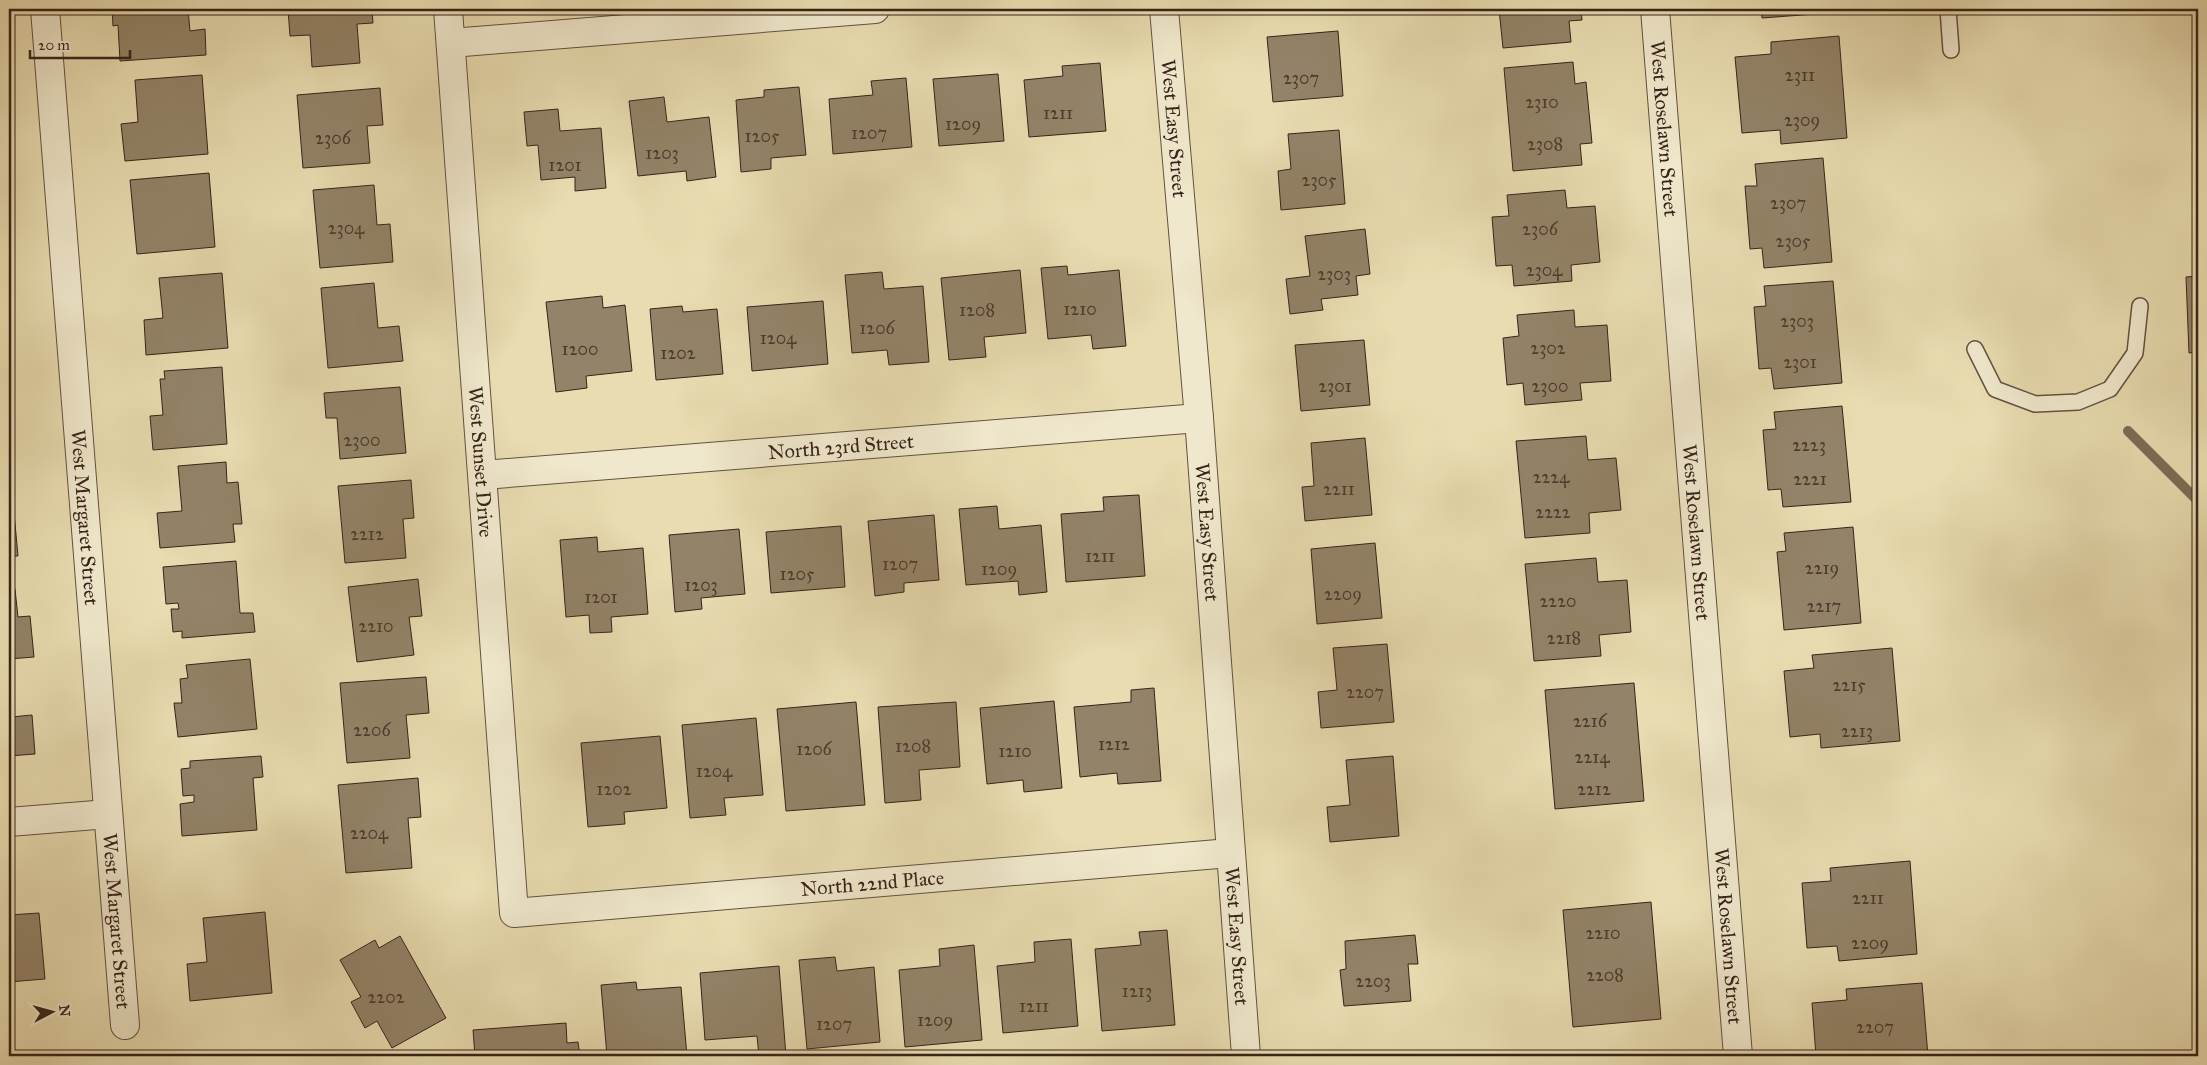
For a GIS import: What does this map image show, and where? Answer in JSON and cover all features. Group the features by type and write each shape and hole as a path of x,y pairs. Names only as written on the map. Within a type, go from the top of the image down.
{"street":[{"name":"West Margaret Street","path":"45,9 125,1025"},
{"name":"West Sunset Drive","path":"448,9 514,913"},
{"path":"451,43 875,9"},
{"name":"West Easy Street","path":"1164,9 1199,418 1246,1056"},
{"name":"West Roselawn Street","path":"1655,9 1738,1056"},
{"name":"North 23rd Street","path":"483,475 1199,418"},
{"path":"9,822 108,814"},
{"name":"North 22nd Place","path":"514,913 1230,853"}],"lane":[{"path":"1948,9 1951,50"},
{"path":"1975,350 1995,389 2035,404 2078,402 2110,389 2135,353 2140,306"}],"building":[{"path":"112,9 188,9 190,31 205,29 206,55 120,61 118,25 113,26"},
{"path":"288,9 372,9 373,23 357,24 360,63 312,67 310,35 290,36"},
{"path":"1499,9 1581,9 1582,20 1569,21 1571,42 1503,48"},
{"path":"1761,9 1842,9 1842,12 1762,18"},
{"path":"2130,9 2198,9 2131,14"},
{"path":"1338,31 1343,96 1273,102 1267,37"},
{"path":"1839,36 1847,138 1781,144 1780,130 1742,133 1735,57 1771,54 1771,42"},
{"path":"1573,62 1575,84 1586,82 1592,143 1580,144 1582,165 1513,171 1504,68"},
{"path":"1100,63 1106,131 1029,137 1024,80 1063,76 1062,66"},
{"path":"998,74 1004,141 939,146 933,79"},
{"path":"202,75 208,154 125,161 121,124 138,122 135,80"},
{"path":"906,78 912,147 833,154 829,99 873,95 871,81"},
{"path":"799,87 806,155 771,158 771,169 741,172 736,100 764,97 764,90"},
{"path":"380,88 383,125 367,126 370,163 303,168 297,95"},
{"path":"664,97 667,122 709,117 716,177 687,181 686,171 638,176 629,101"},
{"path":"558,109 560,131 601,128 606,188 575,191 575,177 541,180 538,145 527,146 524,112"},
{"path":"1339,130 1345,204 1281,210 1278,171 1291,169 1288,134"},
{"path":"1823,158 1832,262 1764,268 1762,248 1750,249 1745,186 1757,186 1755,164"},
{"path":"209,173 215,247 137,254 130,180"},
{"path":"374,185 377,225 390,224 393,262 320,268 313,190"},
{"path":"1565,190 1567,208 1595,206 1600,262 1571,265 1572,281 1514,286 1512,265 1496,266 1492,217 1509,216 1507,195"},
{"path":"1365,229 1370,274 1356,276 1358,295 1321,299 1323,310 1290,314 1286,279 1310,276 1305,236"},
{"path":"1067,266 1068,275 1119,270 1126,346 1093,349 1091,335 1048,339 1041,268"},
{"path":"1020,270 1026,333 984,337 986,357 949,360 941,278"},
{"path":"882,272 884,289 923,286 929,362 889,365 887,350 852,353 845,275"},
{"path":"222,273 228,348 146,355 144,320 163,318 159,278"},
{"path":"2198,276 2198,352 2189,353 2186,277"},
{"path":"1833,281 1842,383 1774,389 1771,368 1759,369 1754,307 1766,306 1764,286"},
{"path":"374,283 378,328 399,326 403,361 328,368 321,288"},
{"path":"602,296 603,308 625,305 632,371 586,376 587,388 556,392 546,302"},
{"path":"823,301 828,364 752,371 747,307"},
{"path":"682,306 683,312 717,309 723,374 656,380 650,309"},
{"path":"1574,310 1575,327 1607,325 1611,381 1580,383 1582,400 1525,405 1523,383 1507,385 1503,338 1519,336 1517,315"},
{"path":"1364,340 1370,405 1301,411 1295,345"},
{"path":"222,367 227,444 153,450 150,416 163,415 160,379 165,379 164,371"},
{"path":"400,387 406,453 340,459 337,418 326,418 324,393"},
{"path":"1842,406 1851,502 1783,507 1781,489 1768,490 1763,430 1776,429 1774,412"},
{"path":"9,416 13,458 9,459"},
{"path":"1586,436 1588,460 1616,458 1621,510 1589,513 1590,533 1525,538 1516,441"},
{"path":"1365,438 1372,515 1305,521 1302,487 1314,486 1311,443"},
{"path":"226,462 227,483 238,482 242,524 233,524 235,542 160,548 157,513 182,511 178,466"},
{"path":"411,480 414,518 403,519 406,558 345,563 338,486"},
{"path":"1139,495 1145,576 1066,582 1061,514 1104,511 1103,497"},
{"path":"13,502 18,556 9,556 9,503"},
{"path":"997,506 999,529 1041,525 1047,592 1019,595 1018,581 966,585 959,509"},
{"path":"934,515 939,580 904,583 904,592 875,596 868,521"},
{"path":"841,526 845,587 771,593 766,532"},
{"path":"1853,527 1861,623 1784,630 1777,552 1786,551 1784,533"},
{"path":"739,529 745,594 701,598 702,609 675,612 669,535"},
{"path":"597,537 598,552 643,548 648,614 611,617 612,632 590,633 589,615 566,617 560,540"},
{"path":"1375,543 1382,618 1317,624 1311,549"},
{"path":"1596,558 1598,582 1627,580 1631,632 1599,635 1601,656 1534,661 1525,564"},
{"path":"236,561 240,613 253,613 255,632 182,638 182,631 173,632 171,609 179,609 178,603 166,604 163,567"},
{"path":"418,579 422,616 409,617 414,655 357,662 348,587"},
{"path":"15,589 18,617 30,616 34,657 9,659 9,590"},
{"path":"1387,644 1394,722 1321,728 1318,692 1337,690 1333,648"},
{"path":"1892,648 1900,741 1821,748 1820,734 1790,737 1784,671 1814,668 1812,655"},
{"path":"250,659 257,729 178,737 174,703 182,703 180,679 188,678 186,665"},
{"path":"426,677 429,713 406,715 410,758 347,763 340,683"},
{"path":"1634,683 1644,801 1555,809 1545,690"},
{"path":"9,684 11,717 32,715 35,754 9,756"},
{"path":"1154,688 1161,781 1118,784 1117,773 1080,777 1074,707 1131,702 1131,690"},
{"path":"1054,701 1062,788 1024,792 1023,780 987,784 980,708"},
{"path":"856,702 865,805 786,811 777,709"},
{"path":"956,702 960,767 919,770 921,800 885,803 878,707"},
{"path":"756,718 763,795 724,798 726,815 690,818 682,725"},
{"path":"660,736 667,808 624,812 625,824 588,827 581,743"},
{"path":"261,756 263,777 253,778 257,830 182,836 180,804 194,802 194,795 183,796 181,769 190,768 190,761"},
{"path":"1393,756 1399,836 1330,842 1327,807 1350,805 1346,760"},
{"path":"418,778 421,817 408,818 412,868 346,873 338,785"},
{"path":"1910,861 1917,954 1839,961 1837,946 1807,948 1802,883 1831,881 1830,868"},
{"path":"1651,902 1661,1019 1573,1027 1563,910"},
{"path":"265,912 272,993 190,1001 187,964 207,962 203,918"},
{"path":"39,913 45,979 9,982 9,915"},
{"path":"1167,930 1175,1025 1102,1031 1095,949 1141,945 1139,932"},
{"path":"1415,935 1418,964 1408,964 1411,1001 1344,1006 1340,970 1346,969 1345,941"},
{"path":"400,936 446,1018 392,1048 377,1021 365,1028 351,1002 361,997 340,960 375,940 379,948"},
{"path":"1071,939 1078,1026 1003,1033 997,966 1035,962 1034,942"},
{"path":"974,945 982,1040 905,1047 899,970 940,966 939,949"},
{"path":"835,957 837,971 874,967 880,1042 807,1049 799,960"},
{"path":"779,966 786,1056 759,1056 757,1036 705,1040 700,973"},
{"path":"636,982 637,990 681,987 687,1056 607,1056 601,985"},
{"path":"1922,983 1928,1056 1816,1056 1812,1003 1847,1000 1846,989"},
{"path":"566,1023 567,1043 578,1042 580,1056 475,1056 473,1030"}],"waterway":[{"path":"2128,431 2198,501"}]}
